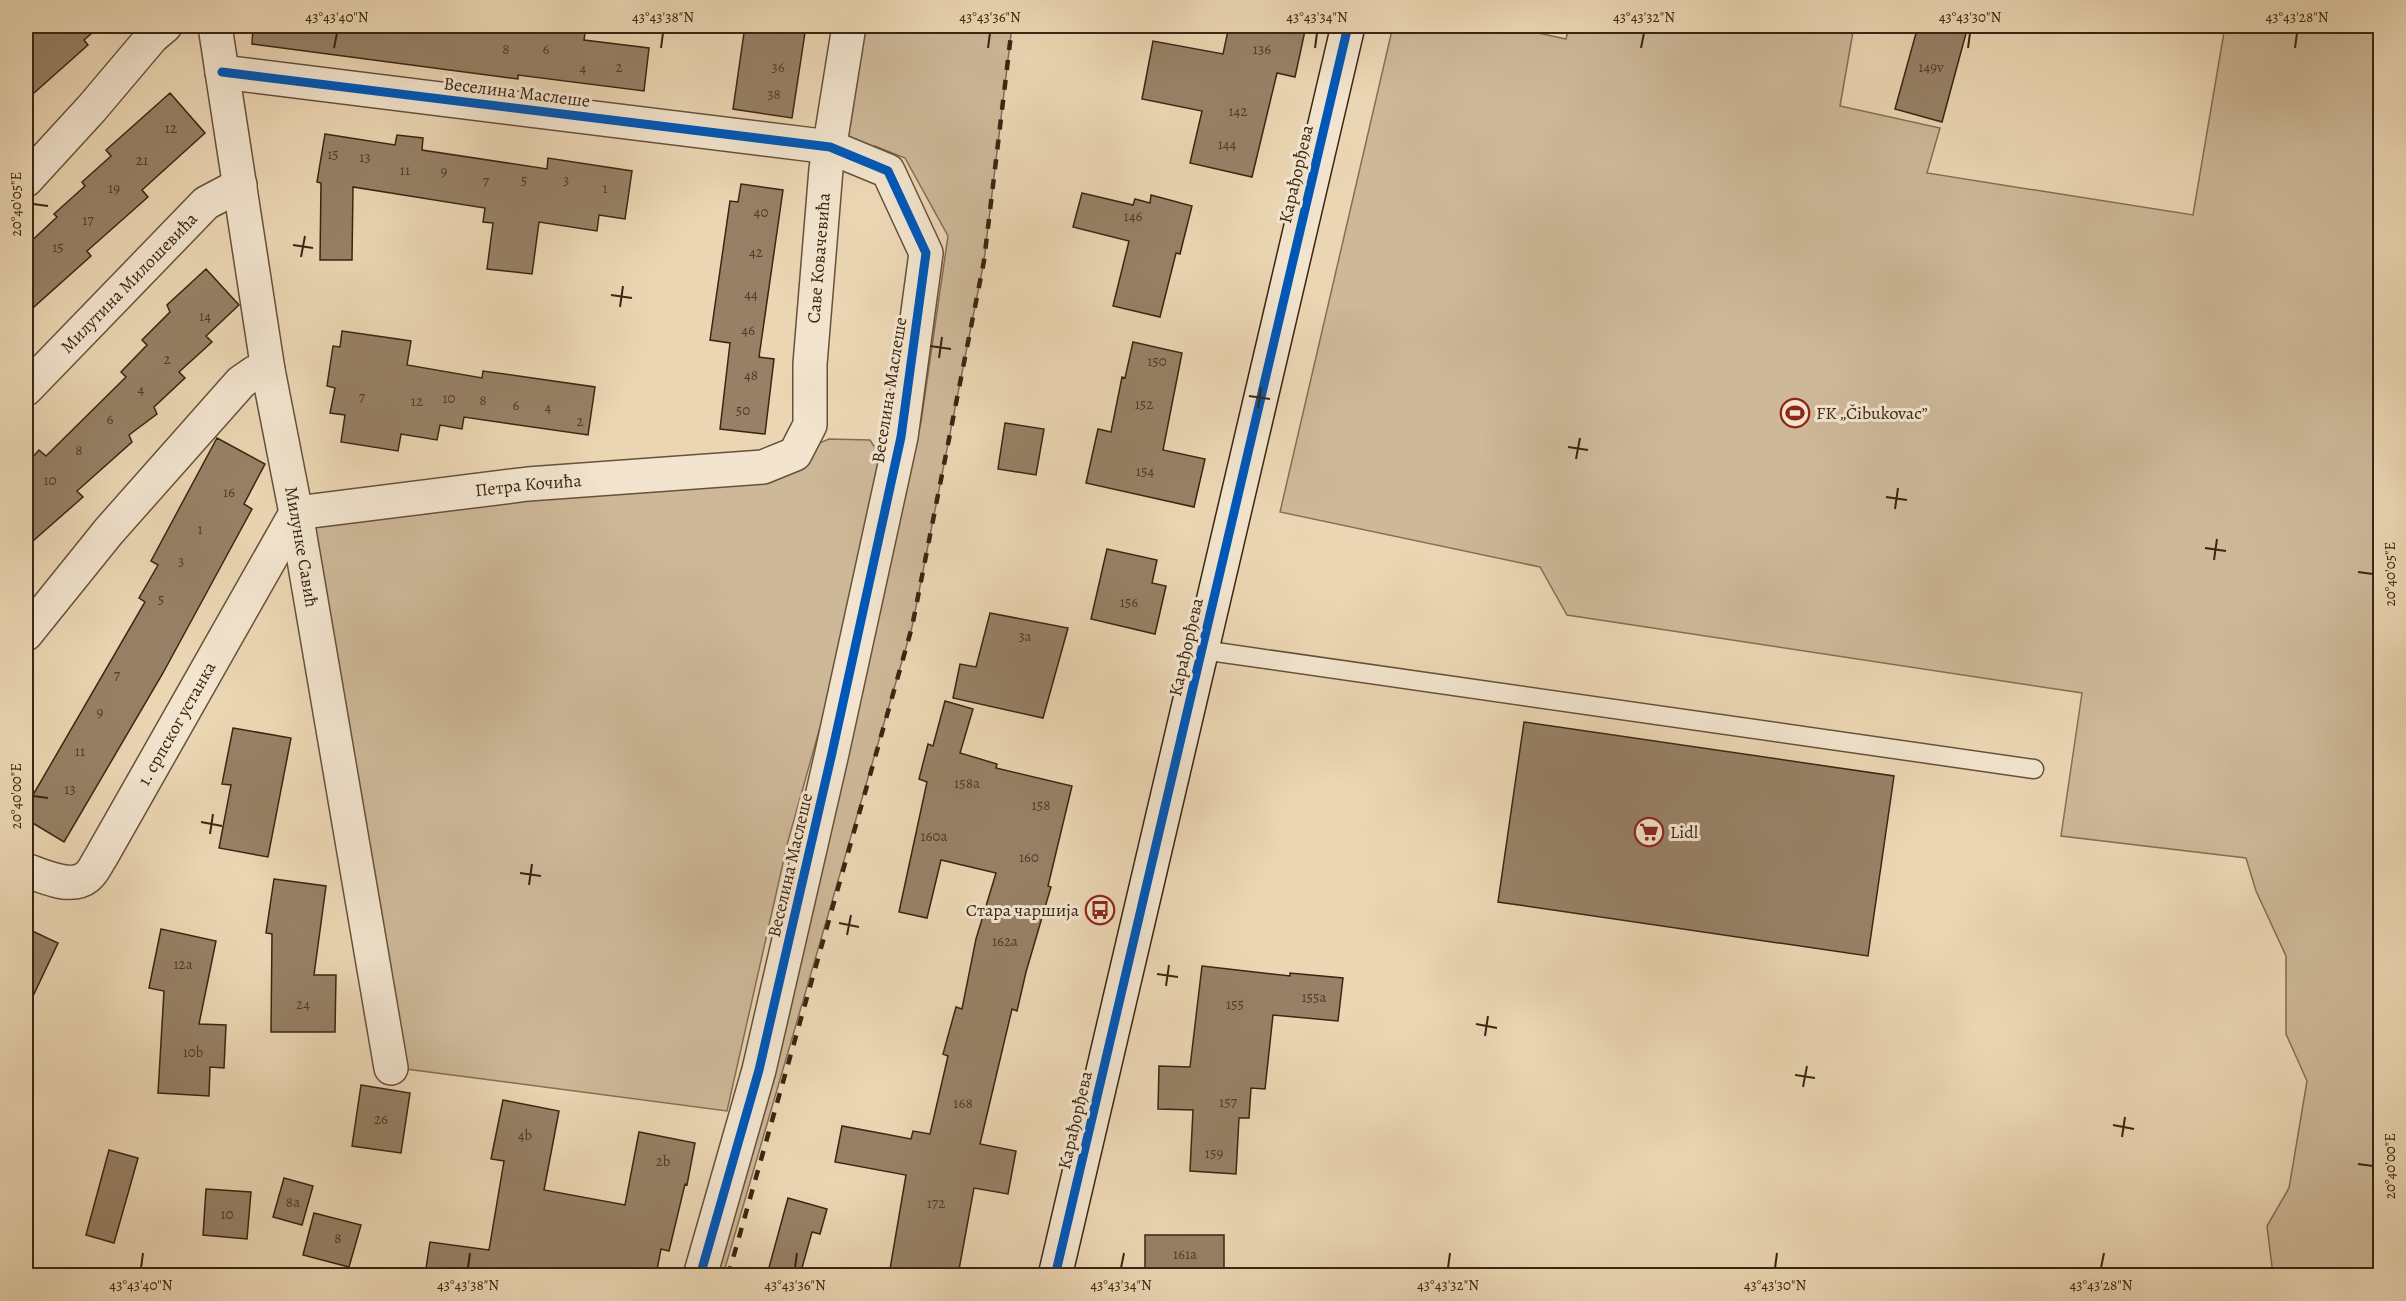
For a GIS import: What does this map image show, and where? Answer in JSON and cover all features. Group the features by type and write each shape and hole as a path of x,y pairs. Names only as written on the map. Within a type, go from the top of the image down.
{"street":[{"path":"26,180 92,108 152,37 165,26"},
{"name":"Милунке Савић","path":"215,26 268,370 296,513 392,1068"},
{"name":"Саве Ковачевића","path":"763,467 795,454 810,425 810,364 830,147 849,26"},
{"name":"Карађорђева","path":"1055,1275 1348,26"},
{"name":"Веселина Маслеше","path":"222,72 830,147 888,171 926,253 901,437 832,753 759,1070 700,1275"},
{"name":"Милутина Милошевића","path":"26,389 206,202 240,185"},
{"path":"26,634 109,531 241,382 254,373 268,370"},
{"name":"Петра Кочића","path":"296,513 528,484 763,467"},
{"name":"1. српског устанка","path":"26,870 50,879 70,882 78,882 88,877 296,513"}],"lane":[{"path":"1202,650 2034,769"}],"shaded area":[{"path":"849,26 1012,26 984,261 912,627 723,1275 700,1276 921,422 948,236 905,158 875,146 830,147"},
{"path":"1393,26 1506,26 1566,39 1569,26 1854,26 1840,106 1940,128 1927,173 2193,215 2225,26 2380,26 2380,1275 2273,1275 2267,1226 2289,1188 2307,1081 2286,1034 2286,956 2256,891 2246,858 2061,836 2082,693 1567,615 1540,567 1280,512"},
{"path":"829,439 870,440 881,457 853,610 788,841 727,1111 406,1069 296,513 763,467"}],"building":[{"path":"39,26 100,26 84,40 88,45 26,100 26,37"},
{"path":"253,26 586,26 584,40 649,48 644,91 518,75 518,79 252,44"},
{"path":"745,26 806,26 792,118 733,109"},
{"path":"1229,26 1306,26 1295,77 1277,73 1252,177 1190,163 1202,111 1142,99 1153,41 1223,54"},
{"path":"1918,26 1968,26 1942,122 1895,109"},
{"path":"170,93 205,133 142,190 148,197 87,251 91,256 26,314 26,246 57,217 54,214 85,186 82,182 111,156 106,150"},
{"path":"325,134 395,145 397,135 423,138 422,150 547,169 548,158 632,171 625,219 599,215 597,231 539,222 532,274 487,269 493,223 483,222 485,208 353,187 352,260 320,260 321,183 317,182"},
{"path":"741,184 783,190 759,357 774,359 765,434 720,429 730,343 710,340 730,201 738,202"},
{"path":"1082,193 1133,205 1135,199 1150,203 1151,195 1192,206 1180,254 1176,253 1160,317 1113,306 1129,241 1073,227"},
{"path":"206,269 239,305 206,336 212,342 179,372 185,378 154,407 157,414 129,435 132,442 77,491 83,497 26,547 26,464 39,450 46,456 126,377 121,372 147,345 142,340 170,312 167,305"},
{"path":"342,331 411,341 407,365 482,378 483,371 595,387 588,435 464,417 462,429 440,425 437,440 401,434 398,451 341,442 345,415 330,413 335,388 327,386 333,346 340,347"},
{"path":"1133,342 1182,353 1163,450 1205,459 1194,507 1086,483 1098,429 1111,432 1122,377 1125,378"},
{"path":"1005,423 1044,429 1036,475 998,469"},
{"path":"217,438 265,464 244,504 252,509 163,673 64,842 26,819 26,807 145,602 139,598 158,565 151,561"},
{"path":"1107,549 1157,560 1152,583 1166,586 1155,634 1091,619"},
{"path":"990,613 1068,628 1043,718 953,698 960,664 976,667"},
{"path":"945,701 973,709 960,753 997,764 996,768 1072,786 1048,886 1051,887 1017,1011 1012,1009 980,1144 1016,1151 1008,1194 974,1188 958,1275 889,1275 906,1175 835,1162 842,1126 911,1139 913,1131 930,1134 948,1056 943,1054 956,1007 962,1009 976,939 996,873 941,860 927,918 899,912 927,782 919,779 928,744 933,746"},
{"path":"1524,722 1894,776 1868,956 1498,902"},
{"path":"233,728 291,738 268,857 219,848 231,785 222,784"},
{"path":"274,879 326,886 314,975 336,975 335,1032 271,1032 272,934 266,933"},
{"path":"26,928 58,943 26,1011"},
{"path":"161,929 216,941 199,1024 226,1025 224,1068 210,1067 209,1096 158,1093 164,991 149,988"},
{"path":"1202,966 1290,976 1290,973 1343,978 1338,1021 1273,1015 1265,1089 1251,1088 1249,1118 1239,1118 1236,1174 1190,1171 1193,1110 1158,1109 1159,1066 1190,1067"},
{"path":"361,1085 410,1093 401,1153 352,1146"},
{"path":"503,1100 559,1111 544,1190 625,1205 639,1132 695,1143 687,1185 685,1184 669,1251 661,1249 656,1275 425,1275 430,1242 489,1250 504,1161 491,1159"},
{"path":"109,1150 138,1158 114,1243 86,1235"},
{"path":"284,1178 313,1186 302,1225 273,1217"},
{"path":"206,1189 251,1192 247,1239 203,1235"},
{"path":"788,1198 827,1209 820,1234 812,1232 800,1275 767,1275"},
{"path":"314,1213 361,1225 349,1267 303,1255"},
{"path":"1145,1235 1224,1235 1224,1272 1145,1272"}],"railway":[{"path":"728,1276 912,627 984,261 1012,26"}],"cycle path":[{"path":"1055,1276 1348,26"},
{"path":"222,72 830,147 888,171 926,253 901,437 832,753 759,1070 700,1276"}],"place":[{"name":"FK „Čibukovac”","path":"1795,413"},
{"name":"Lidl","path":"1649,832"},
{"name":"Стара чаршија","path":"1100,910"}]}
